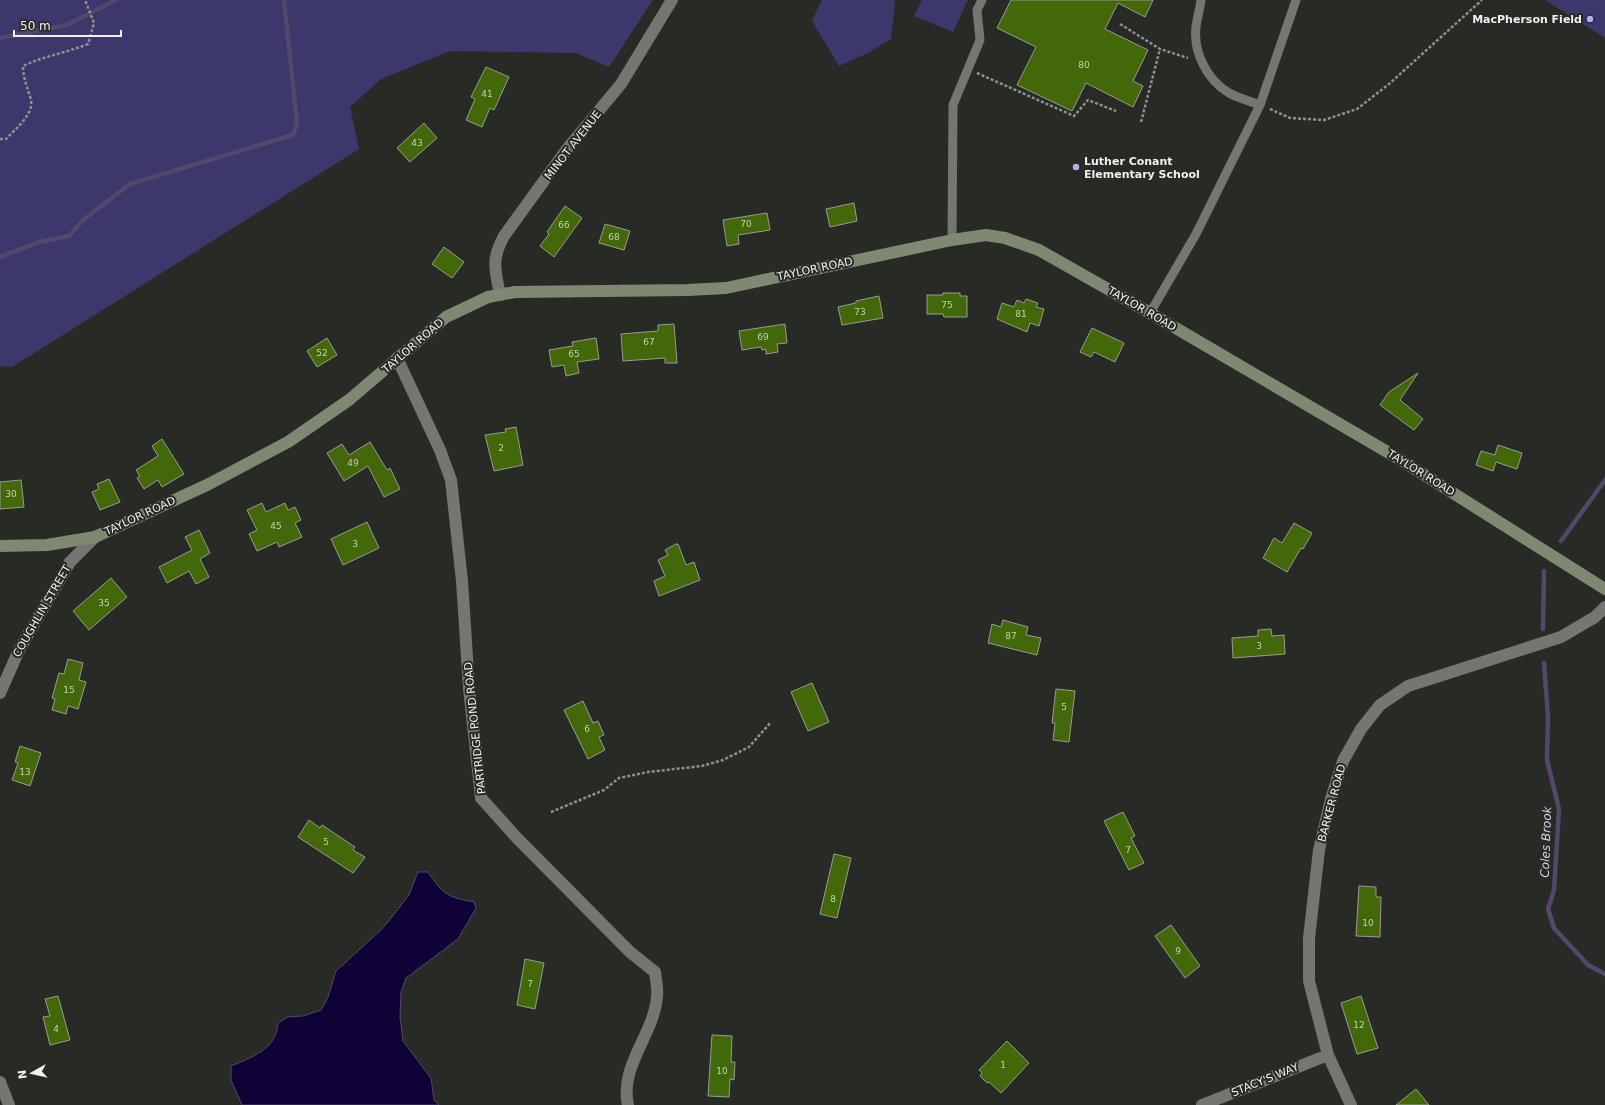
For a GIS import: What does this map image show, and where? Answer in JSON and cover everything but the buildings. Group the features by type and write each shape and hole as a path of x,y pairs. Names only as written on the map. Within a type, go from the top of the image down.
{"street":[{"name":"MINOT AVENUE","path":"500,295 494,267 496,251 504,236 567,149 621,84 672,0"},
{"name":"TAYLOR ROAD","path":"0,546 47,544 95,537 209,484 288,442 348,400 446,317 488,297 516,292 688,290 726,288 952,240 986,235 1022,243 1039,250 1150,313 1396,457 1605,589"},
{"name":"PARTRIDGE POND ROAD","path":"397,358 440,450 451,480 462,581 469,688 481,798 516,837 630,952 655,972 657,996 650,1023 626,1086 628,1105"},
{"name":"COUGHLIN STREET","path":"0,693 19,650 70,562 95,537"},
{"name":"BARKER ROAD","path":"1351,1105 1328,1055 1309,981 1309,938 1319,850 1331,799 1343,761 1361,728 1380,705 1408,686 1561,637 1595,617 1605,607"},
{"name":"STACY'S WAY","path":"1202,1105 1328,1055"},
{"path":"0,1082 9,1105"}],"lane":[{"path":"952,240 953,105 980,40 977,10 982,0"},
{"path":"1202,0 1196,27 1196,45 1202,63 1213,78 1228,92 1260,105"},
{"path":"1150,313 1196,234 1260,105 1296,0"}],"path":[{"path":"0,139 6,139 27,116 31,102 23,80 23,66 38,59 88,44 94,23 85,0"},
{"path":"1260,105 1290,118 1324,120 1357,109 1389,84 1482,0"},
{"path":"1120,24 1160,49 1202,63"},
{"path":"1141,122 1160,49"},
{"path":"968,68 1074,116 1088,100 1116,111"},
{"path":"551,812 604,790 620,778 648,772 702,766 723,760 748,748 771,722"}],"shaded area":[{"path":"0,0 653,0 609,67 576,53 450,51 381,79 350,107 359,149 12,367 0,366"},
{"path":"822,0 893,0 895,4 891,39 868,53 839,66 812,21"},
{"path":"922,0 968,0 953,32 914,16"},
{"name":"MacPherson Field","path":"1545,0 1605,0 1605,38"},
{"path":"418,872 428,872 438,886 447,894 474,902 476,908 458,939 406,978 401,992 400,1017 403,1041 431,1078 434,1100 439,1105 242,1105 231,1080 231,1066 255,1055 268,1046 277,1032 278,1023 288,1017 303,1016 321,1010 328,997 336,971 383,928 409,895"}],"waterway":[{"path":"0,38 67,25 116,0"},
{"path":"0,257 39,242 69,236 83,220 130,184 293,135 297,123 284,0"},
{"name":"Coles Brook","path":"1561,541 1605,480"},
{"name":"Coles Brook","path":"1543,629 1544,571"},
{"name":"Coles Brook","path":"1544,663 1548,717 1547,760 1559,809 1554,890 1548,909 1554,928 1588,965 1605,974"}],"place":[{"name":"MacPherson Field","path":"1590,19"},
{"name":"Luther Conant Elementary School","path":"1076,167"}]}
